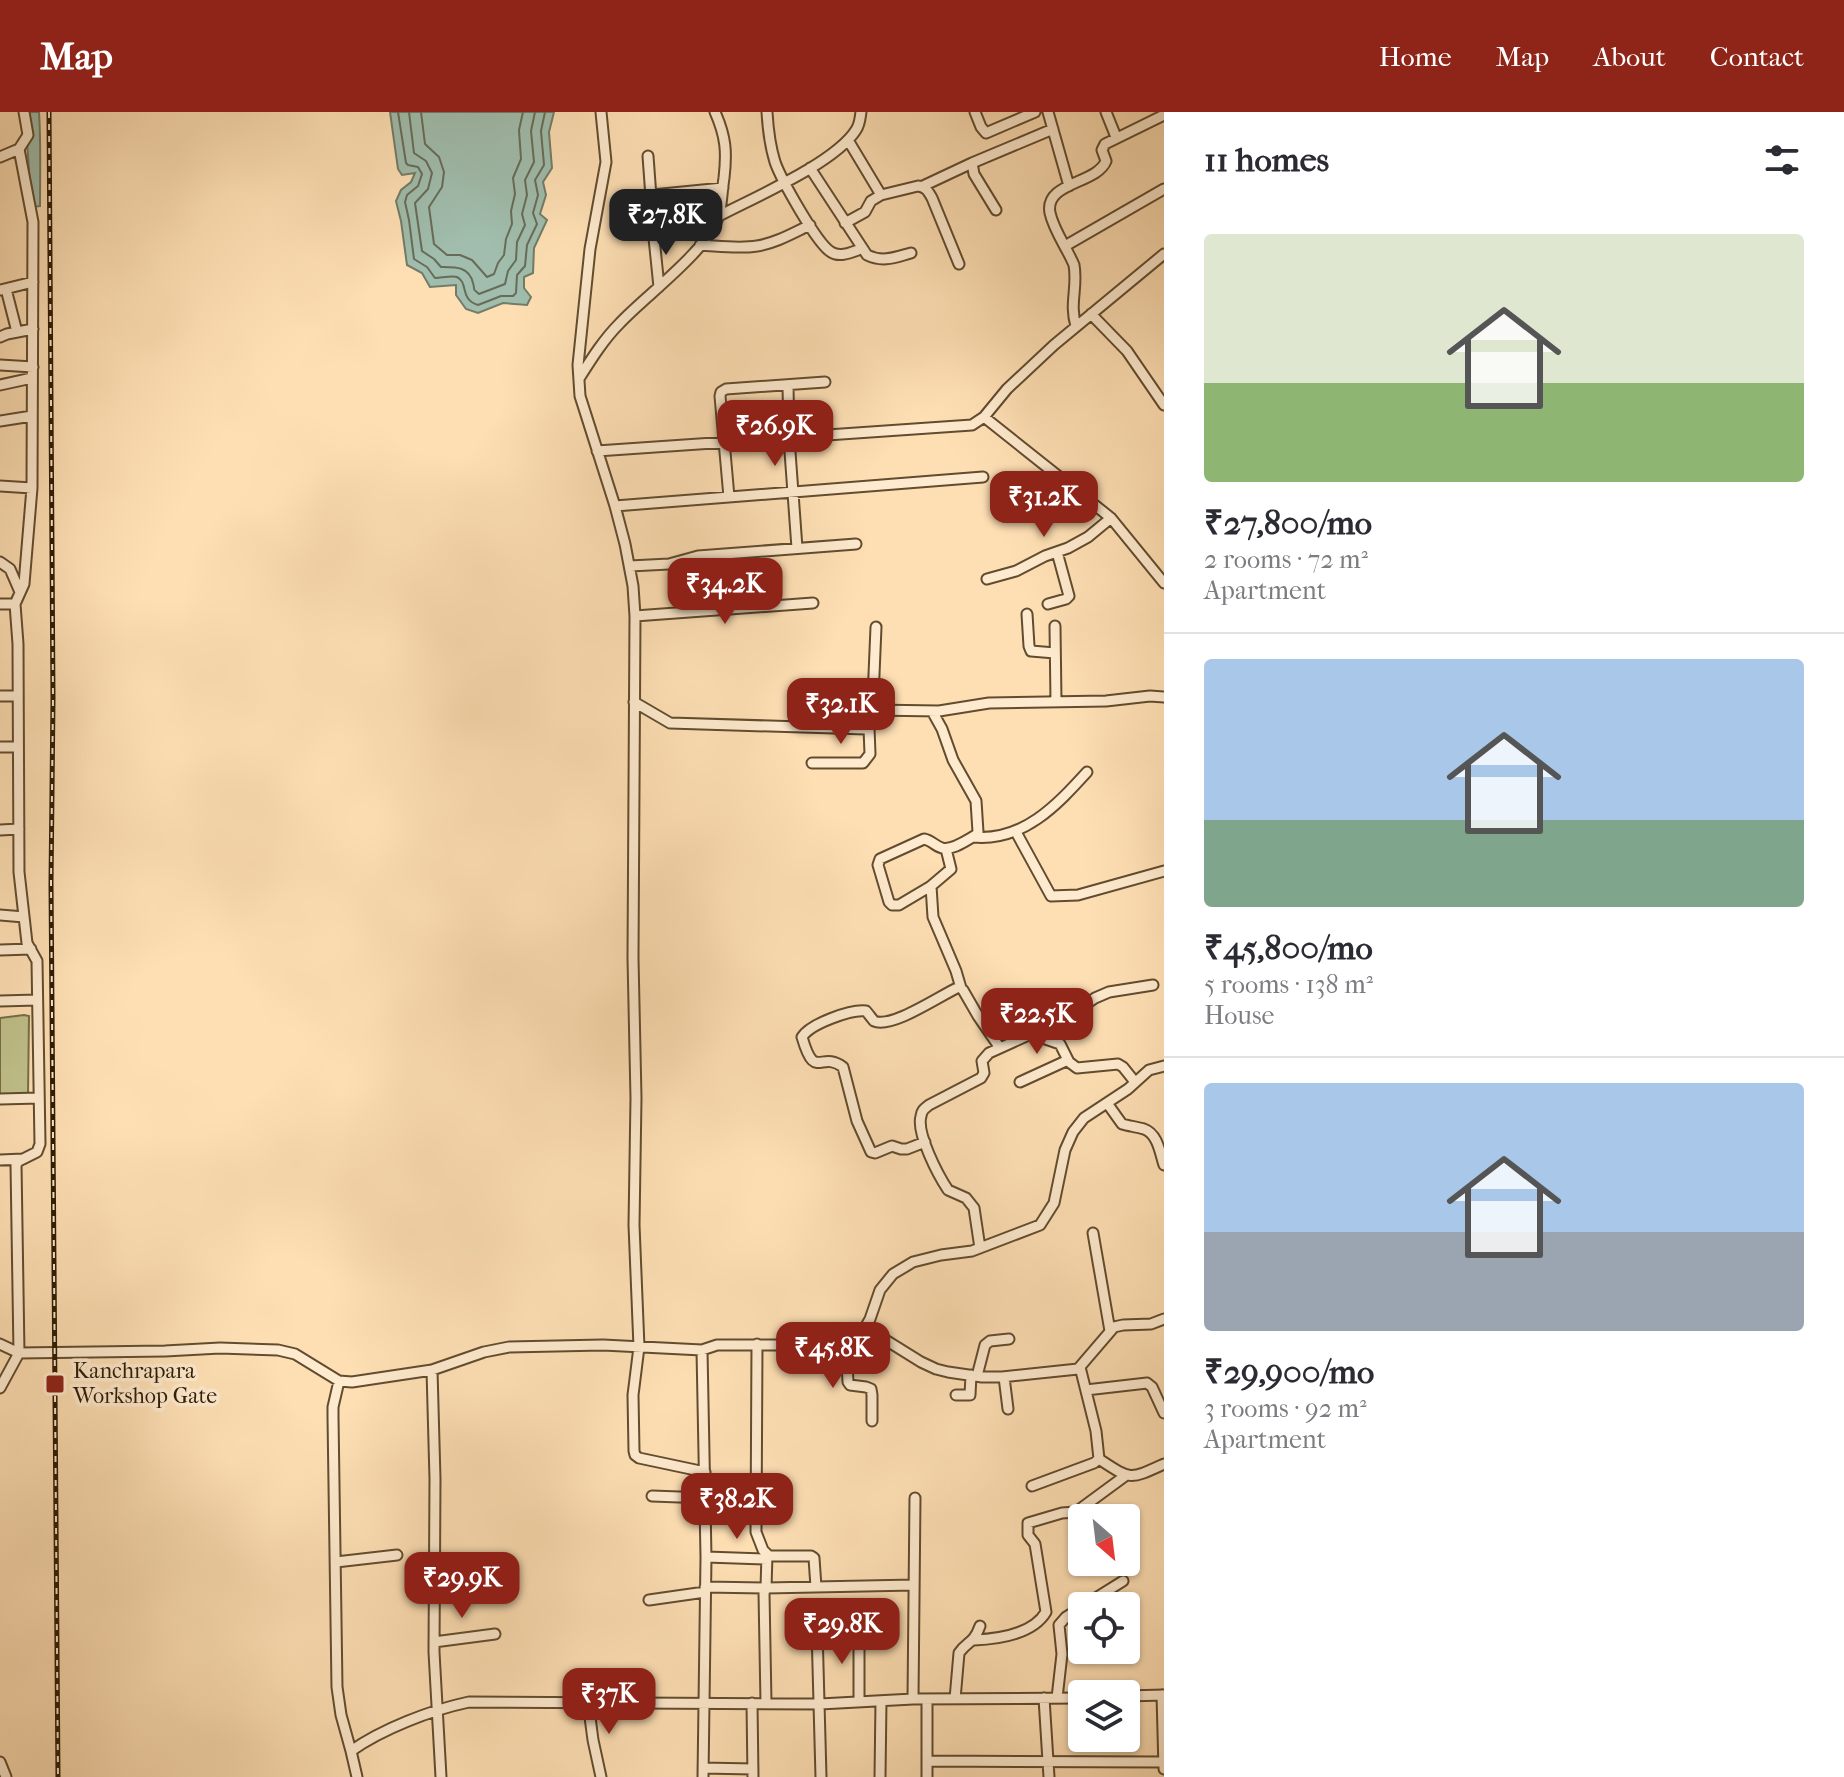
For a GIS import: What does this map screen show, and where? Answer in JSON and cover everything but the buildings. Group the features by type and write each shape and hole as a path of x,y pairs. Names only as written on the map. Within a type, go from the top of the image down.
{"street":[{"path":"0,157 19,149 28,135 24,112"},
{"path":"601,112 606,162 590,249 578,365 580,396 615,506 630,566 635,616 634,1225 639,1347 633,1395 635,1455 705,1472"},
{"path":"579,379 597,349 620,322 700,245 719,216 726,153 725,138 715,112"},
{"path":"767,112 776,163 810,225 831,252 841,255 861,249"},
{"path":"719,216 810,168 848,140 860,122 861,112"},
{"path":"975,112 986,133 1035,112"},
{"path":"1048,112 1069,186"},
{"path":"1106,112 1116,137"},
{"path":"1076,326 1072,302 1075,272 1049,209 1050,201 1069,186 1103,169 1106,161 1102,146 1164,115"},
{"path":"845,223 865,212 871,201 881,195 923,186 1053,129"},
{"path":"848,140 881,195"},
{"path":"0,1388 19,1353 16,1164 40,1148 37,961 27,943 19,872 15,604 24,584 32,488 33,222 19,149"},
{"path":"648,156 659,287"},
{"path":"972,163 974,174 996,210"},
{"path":"810,168 867,255 886,260 911,253"},
{"path":"923,186 932,198 959,264"},
{"path":"652,195 723,188"},
{"path":"1065,246 1164,189"},
{"path":"700,245 759,246 810,225"},
{"path":"597,451 972,425 984,417 1007,389 1076,326 1164,254"},
{"path":"17,332 3,289 33,282"},
{"path":"1091,314 1127,351 1164,405"},
{"path":"0,337 33,329"},
{"path":"0,365 32,372"},
{"path":"0,385 32,372"},
{"path":"729,497 721,392 726,389 825,382"},
{"path":"788,386 797,548"},
{"path":"0,421 32,416"},
{"path":"984,417 1111,518 1164,583"},
{"path":"615,506 983,477"},
{"path":"0,486 32,488"},
{"path":"987,579 1018,571 1082,541 1111,518"},
{"path":"630,566 669,564 698,556 856,544"},
{"path":"1048,604 1069,596 1057,552"},
{"path":"0,562 10,569 20,592"},
{"path":"635,616 813,603"},
{"path":"0,604 15,604"},
{"path":"1027,614 1031,651 1055,653"},
{"path":"1055,626 1056,702"},
{"path":"812,763 863,763 870,754 876,627"},
{"path":"0,696 18,696"},
{"path":"873,710 932,711 989,703 1164,697"},
{"path":"634,702 670,723 869,728"},
{"path":"932,711 950,754 976,801 979,827 973,837 946,849"},
{"path":"0,747 18,747"},
{"path":"973,837 1016,832 1053,808 1087,772"},
{"path":"0,830 19,829"},
{"path":"1016,832 1051,896 1078,895 1164,871"},
{"path":"926,838 946,849 951,869 931,886 899,905 892,905 878,862 926,838"},
{"path":"931,886 933,917 961,988 1000,1048"},
{"path":"0,915 24,917"},
{"path":"0,950 31,949"},
{"path":"980,1248 974,1208 966,1198 948,1190 925,1142 920,1126 924,1110 981,1078 984,1073 982,1061 989,1053 1066,1018 1109,992 1153,985"},
{"path":"925,1142 907,1149 892,1146 871,1152 857,1121 843,1067 833,1062 812,1061 802,1035 823,1022 860,1010 866,1011 872,1020 877,1021 901,1018 961,988"},
{"path":"0,1001 37,1000"},
{"path":"1031,1034 1058,1042 1072,1065 1081,1068 1118,1064 1135,1082"},
{"path":"1020,1082 1068,1060"},
{"path":"0,1344 19,1353 220,1348 278,1350 295,1354 339,1381 352,1382 432,1370 509,1347 603,1345 702,1350 717,1345 757,1344 833,1348 846,1344 862,1333 880,1290 893,1274 913,1262 980,1248 1040,1225 1054,1203 1065,1150 1073,1132 1084,1118 1149,1070 1164,1066"},
{"path":"0,1099 39,1098"},
{"path":"1107,1103 1122,1124 1150,1132 1164,1165"},
{"path":"0,1160 23,1159"},
{"path":"1093,1233 1110,1331"},
{"path":"862,1333 891,1342 936,1369 1004,1377 1071,1371 1080,1367 1110,1331 1119,1325 1151,1324 1164,1319"},
{"path":"956,1395 970,1395 985,1345 990,1341 1009,1339"},
{"path":"757,1344 755,1524 767,1557 764,1593 766,1703"},
{"path":"846,1344 848,1382 871,1389 872,1421"},
{"path":"702,1350 706,1498 703,1772 753,1773 752,1703"},
{"path":"1080,1367 1096,1431 1099,1459"},
{"path":"432,1370 434,1642 441,1777"},
{"path":"1004,1377 1008,1409"},
{"path":"339,1381 333,1417 337,1687 357,1777"},
{"path":"1086,1390 1147,1383 1164,1413"},
{"path":"1099,1459 1125,1476 1139,1476 1164,1464"},
{"path":"1032,1486 1099,1459"},
{"path":"1057,1698 1062,1654 1059,1625 1046,1612 1035,1544 1028,1535 1028,1523 1076,1512 1125,1476"},
{"path":"652,1496 706,1498"},
{"path":"913,1699 915,1498"},
{"path":"336,1562 397,1555"},
{"path":"706,1557 813,1557 816,1587"},
{"path":"1110,1592 1123,1581"},
{"path":"649,1600 705,1590 914,1585"},
{"path":"955,1699 962,1648 974,1640 1015,1633 1040,1622 1046,1612"},
{"path":"1059,1625 1068,1616"},
{"path":"974,1640 980,1626"},
{"path":"817,1629 821,1777"},
{"path":"859,1630 859,1702"},
{"path":"434,1642 495,1634"},
{"path":"1140,1696 1163,1695 1164,1769"},
{"path":"1044,1698 1049,1777"},
{"path":"351,1751 376,1735 469,1702 820,1704 913,1699 1068,1698"},
{"path":"927,1699 927,1777"},
{"path":"880,1777 881,1701"},
{"path":"588,1702 601,1777"},
{"path":"927,1761 1164,1762"},
{"path":"0,1762 6,1777"}],"green space":[{"path":"29,1016 28,1095 0,1099 0,1018"}],"water":[{"path":"23,112 39,112 40,206 32,207"},
{"path":"390,112 554,112 549,132 552,168 543,182 546,195 540,214 547,220 534,248 533,273 524,277 524,288 531,297 527,305 503,303 478,313 466,309 456,295 456,285 430,287 422,273 407,265 396,201 415,173 402,175 398,169"}],"railway":[{"path":"49,112 58,1777"}],"place":[{"name":"Kanchrapara Workshop Gate","path":"55,1384"}]}
